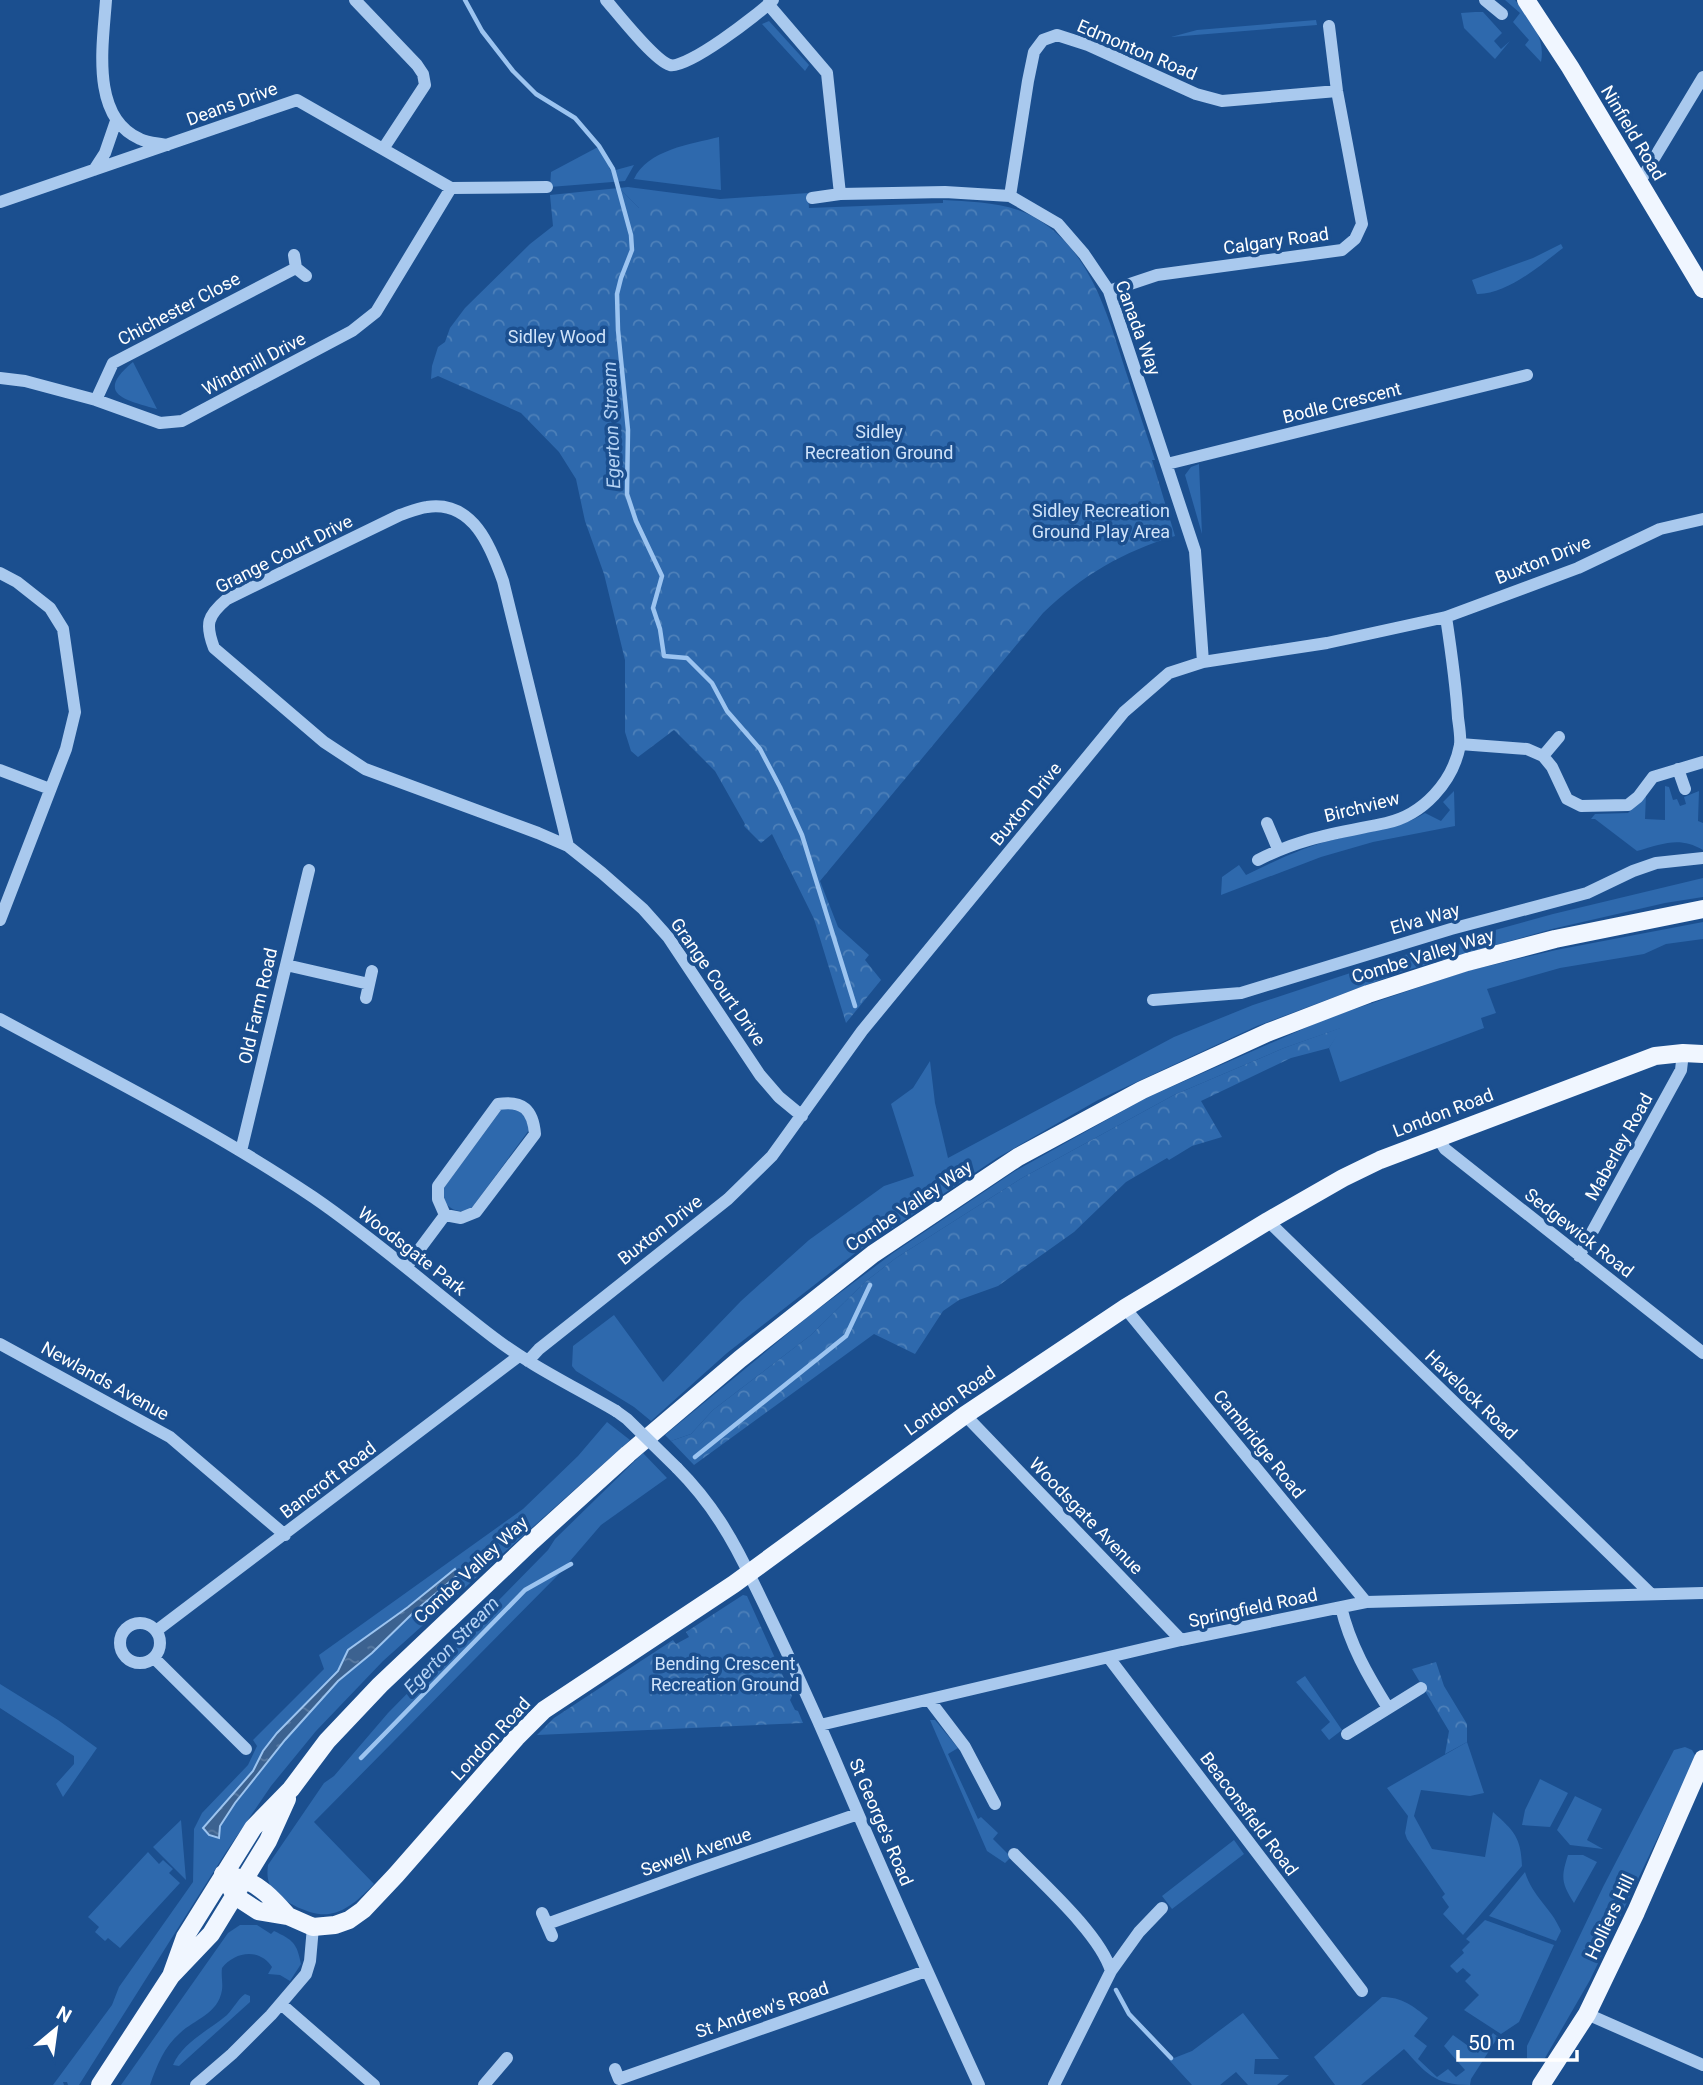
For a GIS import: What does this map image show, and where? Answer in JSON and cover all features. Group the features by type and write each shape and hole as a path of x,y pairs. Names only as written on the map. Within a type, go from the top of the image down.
{"main road":[{"name":"Ninfield Road","path":"1526,0 1570,67 1703,289"},
{"name":"Combe Valley Way","path":"172,1976 185,1937 253,1828 291,1789 327,1741 380,1685 628,1454 740,1359 873,1254 1018,1157 1142,1090 1269,1032 1368,994 1467,962 1555,939 1703,909"},
{"name":"London Road","path":"313,1927 335,1925 349,1920 363,1910 544,1710 750,1573 965,1415 1125,1308 1268,1221 1380,1160 1655,1056 1703,1054"},
{"name":"Holliers Hill","path":"1541,2085 1587,2014 1636,1912 1703,1759"},
{"name":"Combe Valley Way","path":"100,2085 172,1976 211,1934 268,1841 291,1789"},
{"path":"223,1874 235,1896 258,1911 288,1916 313,1927"},
{"path":"223,1874 246,1879 271,1897 288,1916"}],"street":[{"path":"106,0 102,58 105,91 116,121 141,140 169,145"},
{"path":"355,0 423,74 425,85 383,149"},
{"path":"606,0 658,58 672,66 681,66 716,44 771,2 827,73 839,194"},
{"path":"1485,0 1502,14"},
{"name":"Calgary Road","path":"1109,291 1157,275 1342,250 1355,239 1362,225 1337,91 1329,26"},
{"name":"Edmonton Road","path":"1010,197 1034,52 1043,40 1057,36 1088,45 1196,94 1222,100 1337,91"},
{"path":"1637,179 1644,175 1703,77"},
{"name":"Deans Drive","path":"0,202 298,100 451,188"},
{"path":"94,170 105,153 116,121"},
{"path":"451,188 547,187"},
{"name":"Windmill Drive","path":"0,378 96,400 160,423 182,421 352,331 376,312 451,188"},
{"name":"Canada Way","path":"812,198 839,194 945,192 1010,197 1058,224 1084,254 1109,291 1195,551 1203,662"},
{"name":"Chichester Close","path":"96,400 113,363 299,266"},
{"name":"Bodle Crescent","path":"1167,464 1527,375"},
{"name":"Grange Court Drive","path":"568,846 503,581 478,526 467,517 442,507 427,507 400,515 227,599 214,610 209,620 208,633 214,648 324,742 365,769 568,846 602,873 668,937 760,1075 779,1097 802,1116"},
{"name":"Buxton Drive","path":"524,1358 539,1349 728,1199 772,1156 862,1031 1124,712 1169,673 1203,662 1327,643 1446,617 1578,568 1660,529 1703,519"},
{"path":"0,573 17,582 50,608 64,629 75,712 66,749 0,920"},
{"name":"Birchview","path":"1258,860 1278,849 1334,832 1389,822 1412,813 1433,798 1449,773 1460,744 1456,687 1446,617"},
{"path":"1543,756 1559,737"},
{"path":"1460,744 1527,749 1543,756 1552,767 1567,799 1581,806 1628,805 1638,797 1653,777 1703,762"},
{"path":"1678,769 1685,789"},
{"path":"0,770 50,789"},
{"path":"1267,823 1278,849"},
{"name":"Elva Way","path":"1153,1000 1241,993 1451,929 1587,894 1633,871 1657,863 1703,858"},
{"name":"Old Farm Road","path":"241,1151 309,870"},
{"path":"286,965 371,977 366,998"},
{"name":"Woodsgate Park","path":"0,1019 241,1151 314,1198 407,1266 494,1338 627,1419 698,1490 719,1517 750,1573"},
{"name":"Maberley Road","path":"1579,1256 1681,1070 1683,1053"},
{"path":"510,1102 524,1107 533,1118 535,1134 476,1212 461,1218 444,1215 438,1199 438,1186 498,1104 510,1102"},
{"name":"Sedgewick Road","path":"1438,1138 1445,1149 1703,1353"},
{"path":"407,1266 444,1215"},
{"name":"Havelock Road","path":"1268,1221 1650,1593"},
{"name":"Cambridge Road","path":"1125,1308 1366,1602"},
{"name":"Newlands Avenue","path":"0,1344 170,1437 285,1535"},
{"name":"Bancroft Road","path":"156,1631 524,1358"},
{"name":"Woodsgate Avenue","path":"965,1415 1181,1640"},
{"name":"St George's Road","path":"750,1573 979,2085"},
{"name":"Springfield Road","path":"820,1725 1181,1640 1366,1602 1703,1593"},
{"path":"1341,1607 1363,1669 1388,1709"},
{"path":"140,1623 149,1625 156,1631 160,1645 154,1658 142,1663 130,1660 121,1648 124,1631 140,1623"},
{"path":"154,1658 246,1749"},
{"name":"Beaconsfield Road","path":"1109,1658 1362,1992"},
{"path":"1347,1734 1421,1688"},
{"path":"930,1700 964,1746 995,1804"},
{"name":"Sewell Avenue","path":"547,1925 858,1814"},
{"path":"1014,1854 1087,1931 1107,1958 1111,1970"},
{"path":"1054,2085 1111,1970 1139,1932 1162,1908"},
{"path":"196,2085 232,2054 306,1974 313,1927"},
{"name":"St Andrew's Road","path":"615,2069 619,2079 926,1971"},
{"path":"281,2004 374,2085"},
{"path":"1587,2014 1703,2065"},
{"path":"484,2085 507,2059"}],"green space":[{"path":"1505,0 1515,0 1535,29 1541,44 1541,62 1525,45 1529,40 1513,22 1520,13"},
{"path":"1483,12 1502,33 1494,41 1501,49 1510,41 1495,59 1464,28 1461,13"},
{"path":"1316,20 1317,25 1171,37 1197,30"},
{"path":"769,21 809,65 805,71 762,24"},
{"path":"719,137 721,190 634,179 640,169 659,155"},
{"path":"598,147 610,163 609,168 612,171 634,165 625,181 550,187 551,172"},
{"path":"619,188 720,199 808,193 809,208 639,208"},
{"name":"Sidley Recreation Ground","path":"619,188 639,208 809,208 943,203 943,200 992,204 1026,213 1056,233 1072,250 1096,290 1114,334 1155,460 1152,460 1175,536 1138,549 1104,566 1072,587 1043,613 820,881 838,927 869,955 865,960 881,980 846,1023 814,919 772,834 761,843 744,826 715,771 674,730 638,757 631,751 625,732 625,660 604,574 585,521 576,479 559,452 521,413 438,376 431,379 438,347 445,342 450,328 465,308 530,244 553,226 550,195"},
{"path":"1561,244 1563,248 1523,278 1500,290 1477,294 1472,280 1533,258"},
{"path":"133,362 157,409 125,399 115,389 122,373"},
{"path":"1199,464 1202,534 1185,475 1191,467"},
{"path":"1665,786 1669,787 1673,800 1677,799 1680,806 1686,804 1684,797 1699,791 1698,821 1703,823 1703,850 1678,842 1637,851 1595,819 1591,819 1595,814 1628,813 1646,795 1645,819 1665,820"},
{"path":"1454,791 1455,826 1373,842 1321,857 1221,895 1222,877 1239,865 1246,875 1313,846 1393,827 1425,813 1441,821 1450,810 1443,802"},
{"path":"1703,878 1703,897 1552,929 1404,971 1257,1026 1098,1100 997,1158 858,1251 727,1353 651,1421 572,1366 573,1346 614,1315 663,1382 741,1301 809,1240 884,1186 914,1176 891,1104 913,1088 930,1061 935,1103 948,1158 1174,1037 1253,1005 1408,954 1553,914"},
{"path":"1703,922 1703,939 1666,944 1644,954 1560,968 1487,989 1496,1013 1481,1018 1484,1028 1340,1082 1329,1048 1341,1028 1284,1048 1174,1095 1022,1178 896,1258 865,1282 811,1335 713,1410 691,1434 671,1441 665,1435 809,1316 893,1253 1015,1171 1146,1098 1328,1018 1467,971 1556,950"},
{"path":"1343,1027 1329,1048 1291,1058 1201,1101 1222,1137 1192,1146 1126,1182 1074,1232 998,1286 959,1300 943,1311 915,1354 874,1334 694,1465 671,1441 691,1434 713,1410 811,1335 865,1282 896,1258 1022,1178 1174,1095 1284,1048"},
{"path":"506,1108 522,1114 529,1130 471,1209 452,1209 443,1200 443,1189 501,1110"},
{"path":"607,1422 630,1440 383,1661 316,1731 271,1786 226,1852 79,2085 63,2082 64,2085 53,2085 112,2005 119,1987 193,1882 194,1829 202,1813 248,1765 257,1746 253,1740 324,1669 319,1655 523,1509 578,1456"},
{"path":"643,1453 667,1478 601,1525 558,1575 314,1822 374,1884 348,1907 329,1914 314,1913 281,1898 270,1884 268,1865 324,1783 334,1776 388,1713 548,1550 555,1539"},
{"name":"Bending Crescent Recreation Ground","path":"743,1595 747,1596 792,1696 790,1700 803,1723 537,1735 554,1718 673,1640 676,1644 689,1637 686,1632"},
{"path":"1436,1662 1444,1686 1467,1724 1467,1742 1445,1754 1449,1731 1412,1669"},
{"path":"1305,1676 1342,1730 1329,1740 1321,1730 1330,1722 1296,1682"},
{"path":"0,1684 97,1748 63,1797 56,1784 74,1764 74,1756 0,1708"},
{"path":"930,1720 935,1720 958,1748 948,1754 978,1819 981,1817 998,1833 993,1839 1011,1857 1005,1863 987,1851"},
{"path":"1467,1742 1484,1793 1470,1796 1421,1790 1414,1816 1432,1849 1485,1857 1493,1812 1515,1835 1522,1866 1463,1935 1443,1914 1449,1907 1442,1897 1445,1894 1407,1839 1405,1833 1408,1816 1387,1788"},
{"path":"1685,1747 1692,1750 1696,1757 1590,1980 1545,2058 1534,2062 1527,2058 1527,2046 1603,1887 1674,1750"},
{"path":"1540,1779 1568,1793 1550,1827 1522,1825 1525,1810"},
{"path":"1575,1796 1602,1809 1587,1840 1603,1849 1570,1845 1557,1830"},
{"path":"181,1820 186,1880 153,1847"},
{"path":"1234,1840 1244,1854 1172,1909 1162,1896"},
{"path":"148,1852 159,1864 163,1860 173,1869 169,1873 180,1883 120,1948 108,1938 105,1941 95,1932 99,1927 88,1917"},
{"path":"1568,1855 1583,1855 1597,1862 1574,1903 1564,1880"},
{"path":"1525,1872 1528,1881 1561,1931 1556,1941 1489,1916"},
{"path":"1485,1920 1554,1945 1519,2022 1501,2034 1464,2010 1479,1995 1465,1981 1471,1975 1463,1968 1457,1973 1450,1966 1464,1953 1462,1950 1470,1942 1466,1939"},
{"path":"240,1925 257,1925 271,1934 274,1931 280,1934 293,1943 301,1964 290,1981 280,1975 268,1974 272,1967 254,1954 240,1955 227,1962 222,1968 222,1990 216,2005 180,2033 165,2050 150,2085 121,2085 228,1933"},
{"path":"245,1994 250,1996 250,2002 179,2066 173,2065 189,2043 227,2015"},
{"path":"1382,1997 1401,2000 1428,2018 1414,2036 1427,2046 1418,2059 1437,2077 1448,2069 1456,2077 1465,2070 1444,2046 1453,2035 1478,2053 1493,2033 1498,2037 1471,2079 1470,2085 1439,2080 1404,2049 1361,2085 1335,2085 1314,2057"},
{"path":"1243,2013 1279,2059 1255,2059 1254,2074 1289,2075 1277,2085 1248,2085 1236,2072 1220,2085 1192,2085 1169,2060 1192,2051"}],"water":[{"path":"455,1569 459,1574 338,1681 285,1740 235,1803 220,1826 219,1838 209,1835 203,1828 253,1771 263,1751 277,1733 338,1671 348,1650"}],"waterway":[{"name":"Egerton Stream","path":"465,0 482,31 513,71 536,94 575,118 599,146 613,169 631,235 632,250 617,294 628,430 627,494 636,521 662,576 653,608 660,629 664,656 687,658 712,683 727,711 760,749 802,835 855,1006"},
{"name":"Egerton Stream","path":"695,1457 846,1336 870,1285"},
{"name":"Egerton Stream","path":"361,1758 525,1590 571,1564"},
{"path":"1116,1990 1129,2014 1171,2058"}],"park label":[{"name":"Sidley Wood","path":"557,337"},
{"name":"Sidley Recreation Ground Play Area","path":"1101,521"}]}
